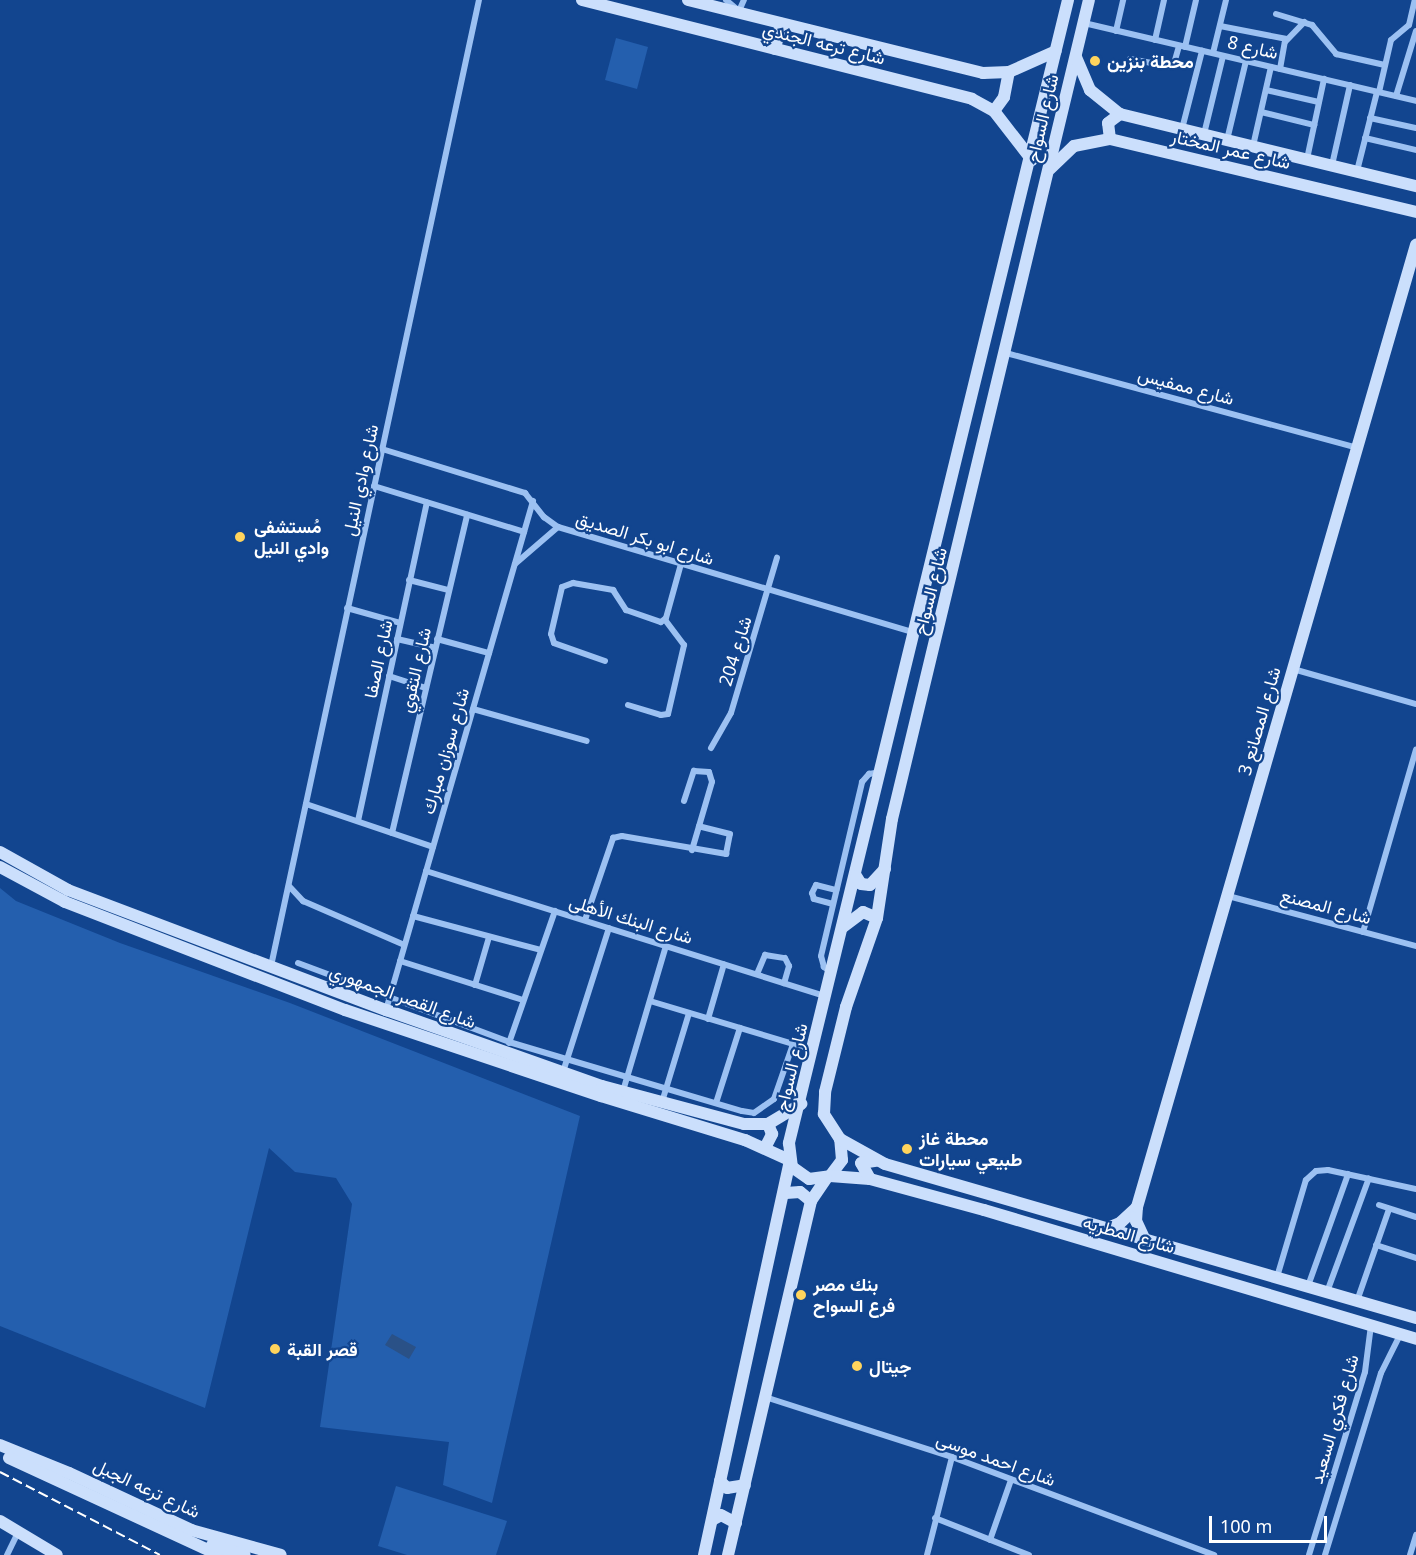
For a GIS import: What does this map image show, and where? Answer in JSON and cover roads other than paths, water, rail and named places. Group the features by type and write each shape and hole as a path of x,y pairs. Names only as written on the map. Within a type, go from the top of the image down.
{"main road":[{"name":"شارع ترعه الجندي","path":"582,0 972,99 994,111 1032,160"},
{"name":"شارع ترعه الجندي","path":"688,0 983,73 1010,72 1056,51"},
{"name":"شارع السواح","path":"704,1555 786,1193 789,1161 801,1104 914,633 1032,160 1068,0"},
{"name":"شارع السواح","path":"840,1139 826,1121 825,1092 846,1007 877,918 892,819 1006,353 1089,0"},
{"path":"775,49 781,24"},
{"name":"شارع عمر المختار","path":"1076,56 1090,90 1120,114 1416,186"},
{"path":"994,111 1004,97 1010,72"},
{"path":"1110,139 1108,123 1120,114"},
{"name":"شارع عمر المختار","path":"1048,172 1074,146 1110,139 1416,212"},
{"name":"شارع المصانع 3","path":"1145,1240 1136,1221 1137,1207 1416,245"},
{"path":"993,315 994,321 1001,324 1016,310"},
{"path":"981,368 994,349 1001,348 1006,353"},
{"name":"شارع القصر الجمهوري","path":"0,852 47,881 386,1010 507,1047 563,1072 623,1091 744,1124 768,1124"},
{"name":"شارع القصر الجمهوري","path":"0,867 65,902 345,1010 765,1148 789,1161"},
{"path":"856,876 861,884 870,885 885,868"},
{"path":"843,927 863,912 877,918"},
{"path":"765,1148 771,1139 768,1124 801,1104"},
{"path":"729,1555 811,1201 842,1160 840,1139"},
{"name":"شارع المطريه","path":"840,1139 880,1162 1416,1318"},
{"path":"789,1161 804,1178 828,1177"},
{"path":"870,1179 861,1163 880,1162"},
{"name":"شارع المطريه","path":"828,1177 870,1179 1416,1339"},
{"path":"786,1193 800,1192 811,1201"},
{"path":"1105,1229 1120,1223 1137,1207"},
{"path":"1380,1307 1387,1316 1410,1324 1416,1339"},
{"name":"شارع ترعه الجبل","path":"0,1445 69,1473 191,1530 281,1555"},
{"name":"شارع ترعه الجبل","path":"0,1454 188,1538 224,1552 245,1555"},
{"path":"720,1481 727,1488 745,1485"},
{"path":"712,1520 721,1515 736,1523"},
{"path":"0,1521 57,1555"}],"street":[{"name":"شارع وادي النيل","path":"271,966 479,0"},
{"path":"726,0 742,13"},
{"path":"742,13 744,0"},
{"path":"1116,30 1123,0"},
{"path":"1155,40 1164,0"},
{"path":"1130,59 1173,67 1196,0"},
{"path":"1213,53 1226,0"},
{"path":"1357,171 1394,34 1410,25 1415,0"},
{"path":"1276,14 1304,22 1318,30 1336,54 1385,65"},
{"path":"1280,69 1287,39 1304,22"},
{"name":"شارع 8","path":"1083,23 1416,101"},
{"path":"1220,26 1287,39"},
{"path":"1396,96 1416,31"},
{"path":"1182,130 1202,51"},
{"path":"1204,134 1222,56"},
{"path":"1227,140 1246,61"},
{"path":"1253,146 1271,67"},
{"path":"1307,159 1324,79"},
{"path":"1332,165 1350,85"},
{"path":"1266,90 1319,102"},
{"path":"1261,112 1314,125"},
{"path":"1370,118 1416,128"},
{"path":"1365,138 1416,150"},
{"name":"شارع ممفيس","path":"1006,353 1358,448"},
{"name":"شارع ابو بكر الصديق","path":"382,449 525,494 533,501 544,518 558,527 914,633"},
{"path":"374,486 524,532"},
{"name":"شارع سوزان مبارك","path":"386,1010 533,501"},
{"name":"شارع الصفا","path":"358,821 427,502"},
{"name":"شارع التقوي","path":"392,833 466,515"},
{"path":"515,564 558,527"},
{"name":"شارع 204","path":"711,748 731,713 777,558"},
{"path":"665,620 681,564"},
{"path":"409,580 448,590"},
{"path":"605,661 554,643 551,634 560,590 573,583 613,590 620,596 626,610 659,621 665,620"},
{"path":"347,608 400,623"},
{"path":"628,705 661,716 668,714 684,645 665,620"},
{"path":"398,639 435,648"},
{"path":"438,639 489,653"},
{"path":"1293,669 1416,704"},
{"path":"389,676 426,688"},
{"path":"473,709 587,741"},
{"path":"1363,932 1416,750"},
{"path":"684,801 694,771 709,772 712,782 692,850"},
{"path":"832,972 824,966 821,956 836,890 862,782 870,774 880,772"},
{"path":"306,804 433,846"},
{"path":"585,920 610,840 622,836 721,855 728,851 730,834 699,826"},
{"name":"شارع البنك الأهلى","path":"426,871 827,996"},
{"path":"288,885 303,901 404,945"},
{"path":"833,904 814,899 812,893 816,885 836,890"},
{"name":"شارع المصنع","path":"1228,896 1416,946"},
{"path":"507,1047 555,911"},
{"path":"413,916 541,950"},
{"path":"563,1072 609,928"},
{"path":"475,985 489,937"},
{"path":"623,1091 666,946"},
{"path":"757,974 763,956 778,956 788,963 784,983"},
{"path":"400,961 523,1000"},
{"path":"298,963 390,997 507,1047 567,1059 754,1113 766,1108 774,1099 793,1044"},
{"path":"708,1019 724,964"},
{"path":"650,1001 814,1050"},
{"path":"662,1102 688,1013"},
{"path":"716,1103 740,1028"},
{"path":"1276,1278 1306,1180 1322,1170 1416,1189"},
{"path":"1308,1287 1348,1174"},
{"path":"1327,1292 1369,1178"},
{"path":"1379,1205 1416,1217"},
{"path":"1357,1301 1389,1209"},
{"path":"1377,1245 1416,1258"},
{"name":"شارع فكري السعيد","path":"1309,1555 1365,1372 1371,1324"},
{"name":"شارع فكري السعيد","path":"1325,1555 1381,1373 1400,1334"},
{"name":"شارع احمد موسى","path":"765,1396 952,1457 1214,1555"},
{"path":"927,1555 952,1457"},
{"path":"990,1540 1011,1480"},
{"path":"935,1518 1029,1555"},
{"path":"7,1555 18,1532"},
{"path":"1410,1555 1415,1545 1416,1535"}],"railway":[{"path":"0,1472 160,1555"}],"place":[{"name":"محطة بنزين","path":"1095,61"},
{"name":"مُستشفى وادي النيل","path":"240,537"},
{"name":"محطة غاز طبيعي سيارات","path":"907,1149"},
{"name":"بنك مصر فرع السواح","path":"801,1295"},
{"name":"قصر القبة","path":"275,1349"},
{"name":"جيتال","path":"857,1366"}]}
